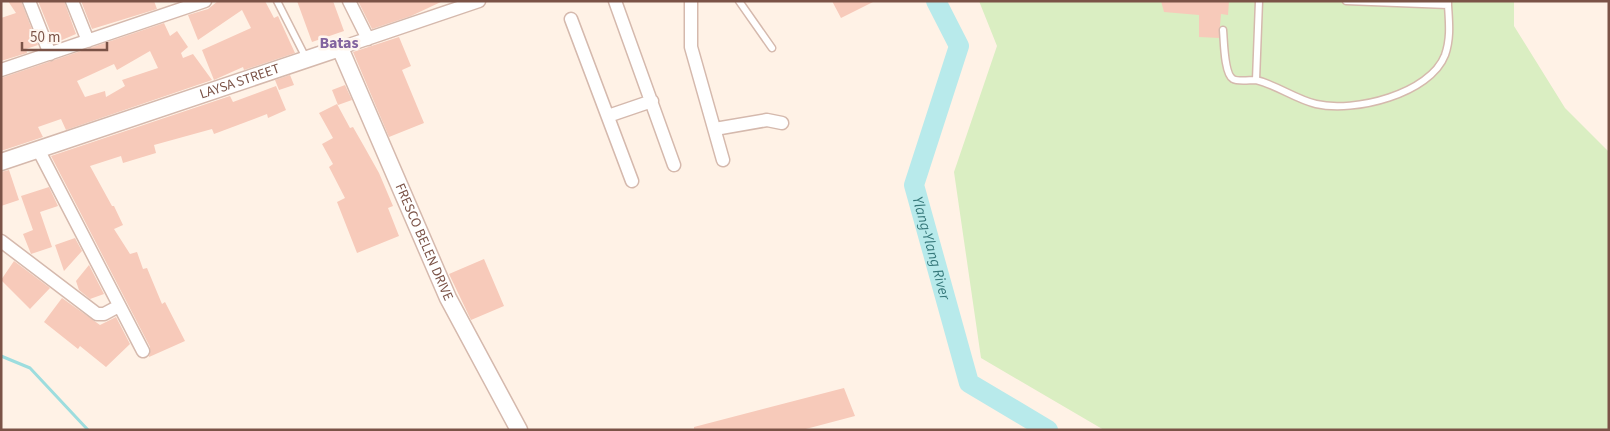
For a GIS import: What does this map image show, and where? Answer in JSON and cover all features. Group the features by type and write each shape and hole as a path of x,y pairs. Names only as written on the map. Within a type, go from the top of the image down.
{"street":[{"path":"29,1 50,54"},
{"path":"72,1 88,41"},
{"path":"1,70 205,1"},
{"path":"349,1 368,39"},
{"name":"LAYSA STREET","path":"1,163 479,1"},
{"path":"615,1 674,165"},
{"path":"693,2 691,47 723,160"},
{"path":"571,19 632,181"},
{"name":"FRESCO BELEN DRIVE","path":"340,48 448,298 519,430"},
{"path":"608,116 652,101"},
{"path":"715,129 766,120 782,123"},
{"path":"39,151 143,351"},
{"path":"1,241 98,314 104,314 119,306"}],"lane":[{"path":"277,1 307,60"},
{"path":"739,1 772,48"},
{"path":"1256,80 1259,1"},
{"path":"1222,30 1226,70 1230,77 1234,80 1256,80 1318,104 1351,105 1398,94 1427,77 1444,57 1449,41 1448,3 1346,1"}],"green space":[{"path":"979,1 1514,1 1514,26 1565,108 1609,152 1609,430 1104,430 981,358 954,172 997,46"}],"building":[{"path":"8,1 21,1 38,45 26,49 27,53 1,61 1,18 16,13"},
{"path":"38,1 64,1 76,34 55,43"},
{"path":"81,1 154,1 157,9 92,29"},
{"path":"218,1 265,1 274,18 278,16 295,53 244,70 243,67 214,80 202,50 251,28 242,10 198,40 188,15 208,9"},
{"path":"297,1 333,1 344,31 312,42"},
{"path":"358,1 443,1 411,16 372,29"},
{"path":"832,1 875,1 841,18"},
{"path":"1161,1 1229,1 1228,15 1221,14 1219,38 1199,37 1199,15 1164,12"},
{"path":"164,23 170,36 177,31 188,47 181,53 183,58 193,54 212,80 66,130 61,119 38,127 43,137 1,151 1,78","holes":["150,51 158,68 122,80 125,86 106,97 105,91 85,97 77,81 114,64 117,70"]},
{"path":"399,37 411,66 402,70 424,123 389,137 353,52"},
{"path":"290,75 294,85 279,90 275,80"},
{"path":"345,85 352,100 338,105 332,90"},
{"path":"276,86 286,110 268,118 267,114 214,134 212,129 154,145 156,153 123,163 121,156 90,166 123,225 114,229 130,254 137,252 143,269 147,268 162,304 165,302 185,341 149,357 150,347 51,156 230,96 233,102"},
{"path":"337,104 350,128 353,127 379,173 393,206 388,208 399,236 357,253 337,202 345,198 329,167 333,164 322,144 333,138 319,113"},
{"path":"9,170 19,200 1,206 1,172"},
{"path":"49,187 58,206 40,212 52,247 31,254 23,234 33,230 21,196"},
{"path":"75,238 82,251 64,271 55,245"},
{"path":"484,259 504,306 471,320 449,274"},
{"path":"14,261 50,288 30,309 1,280"},
{"path":"89,265 104,294 90,299 79,290 76,281"},
{"path":"62,298 100,325 116,317 130,344 106,367 80,346 78,349 44,322"},
{"path":"844,388 855,416 802,430 694,430 694,427"}],"waterway":[{"name":"Ylang-Ylang River","path":"936,1 959,46 914,185 969,383 1048,430"},
{"path":"1,356 30,368 88,430"}],"district":[{"name":"Batas","path":"339,43"}]}
